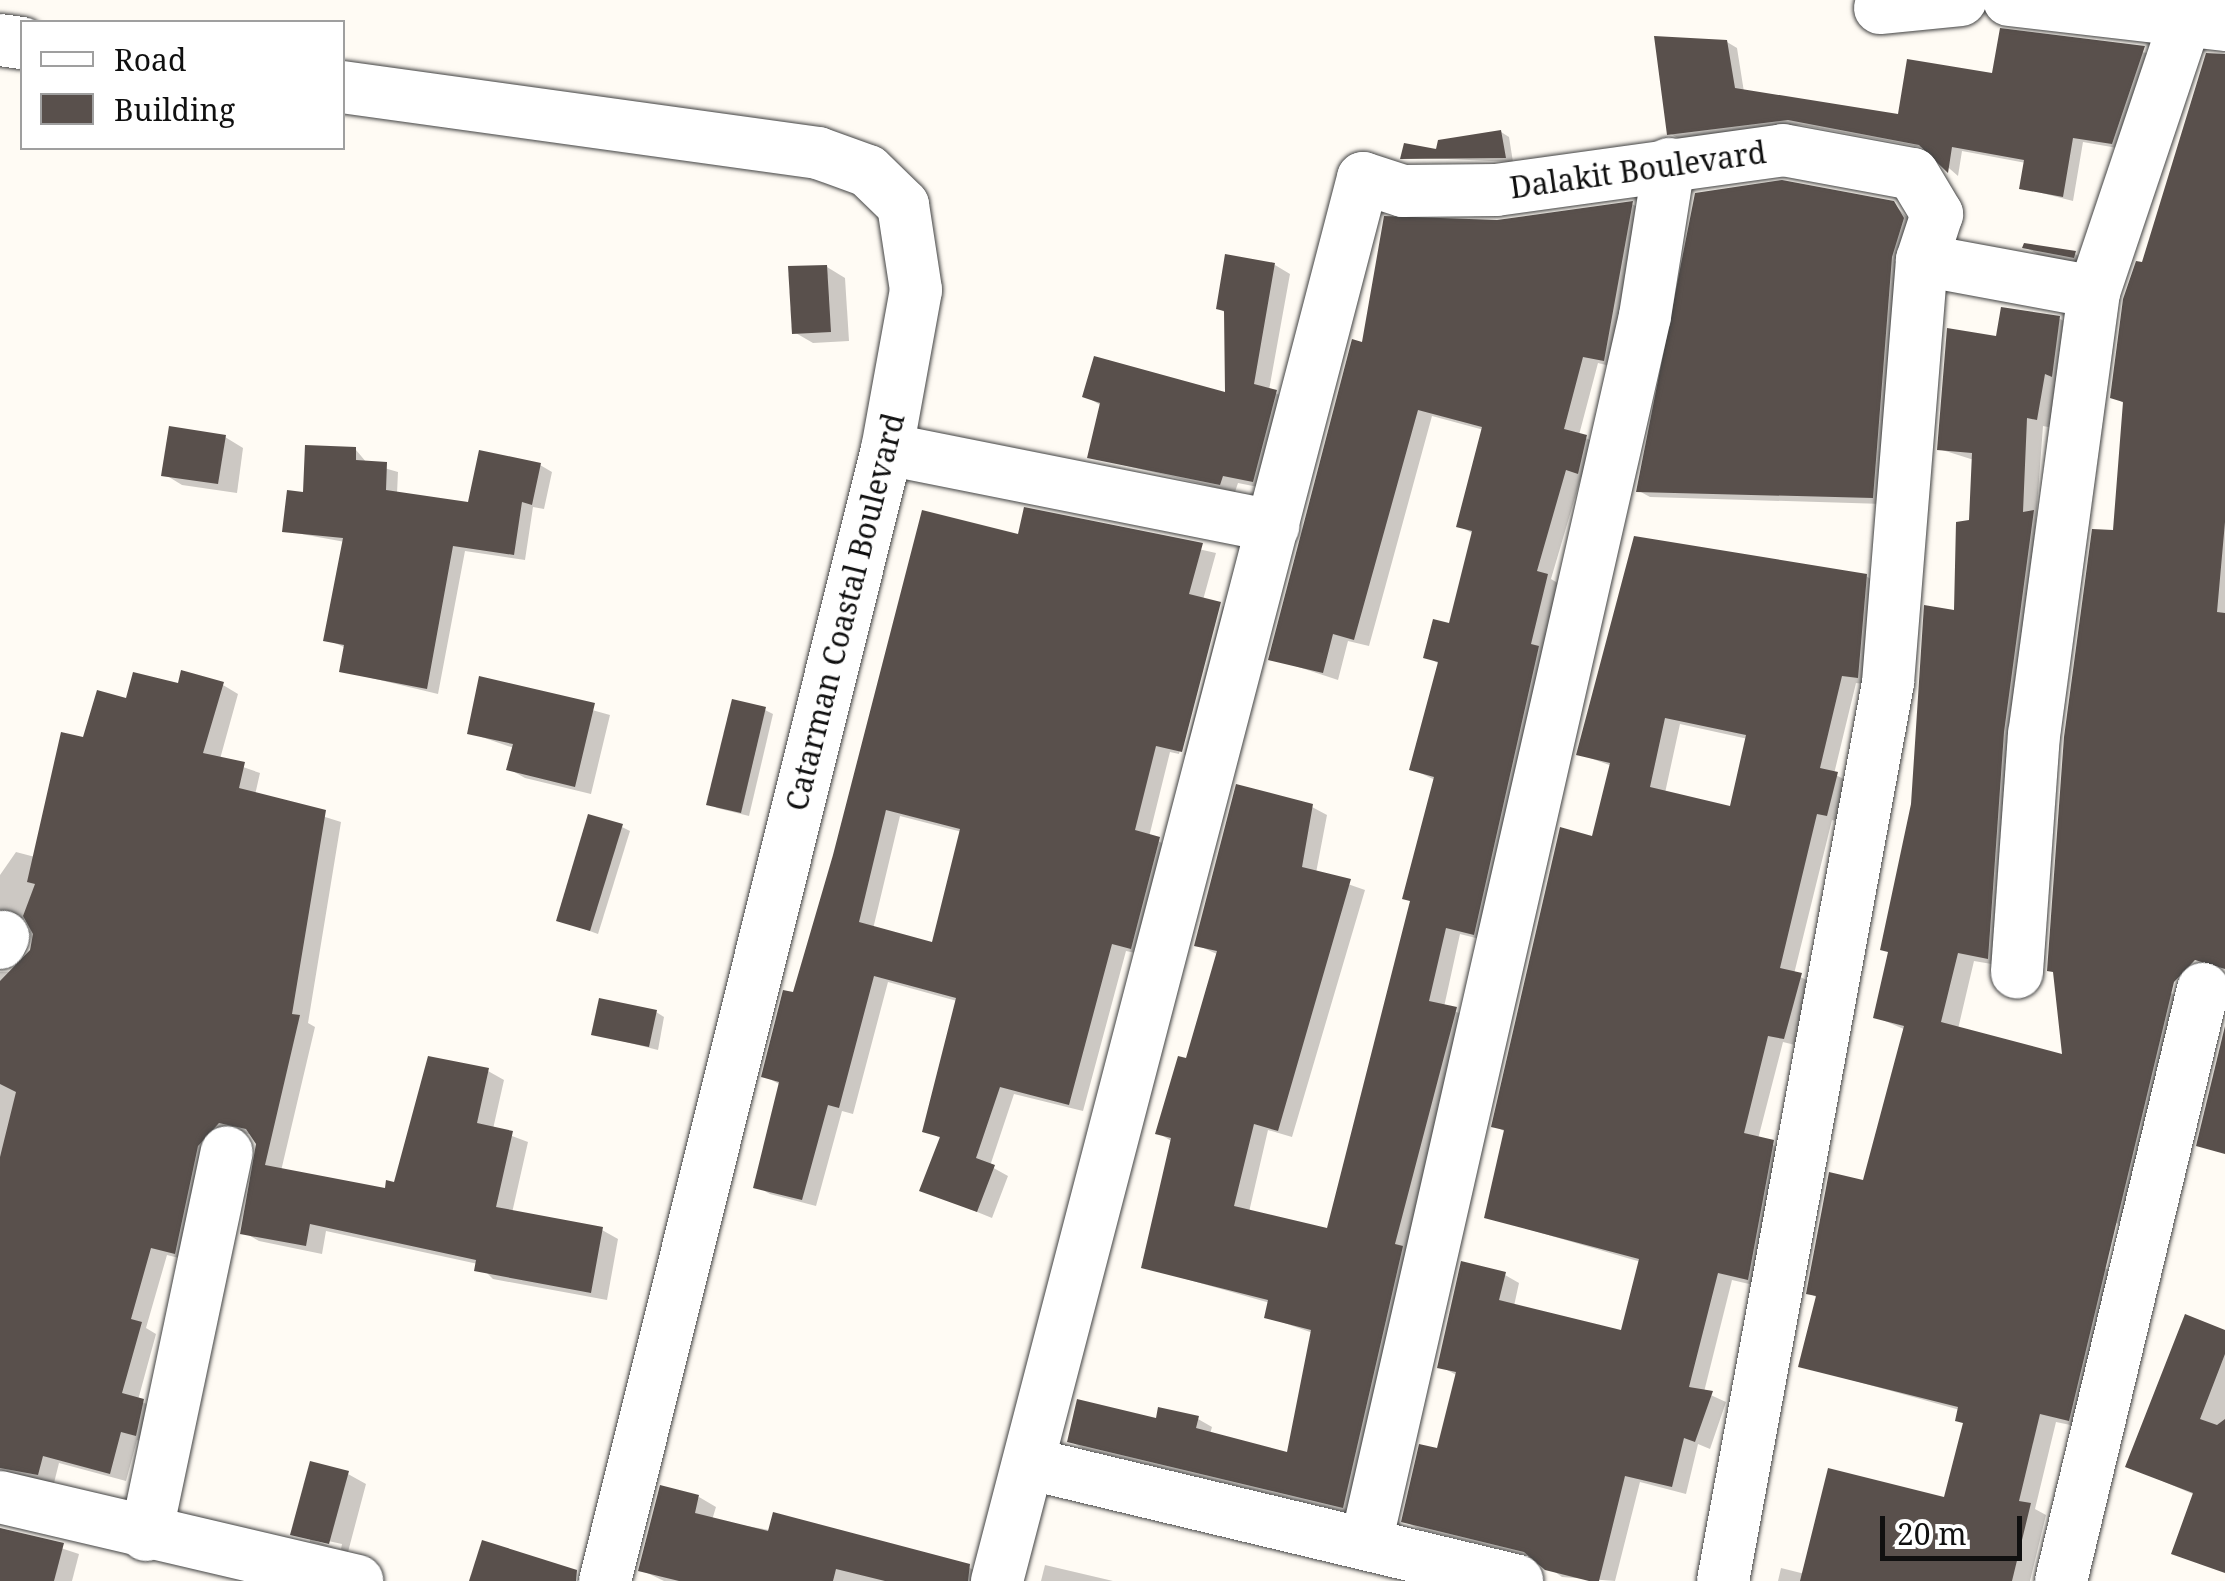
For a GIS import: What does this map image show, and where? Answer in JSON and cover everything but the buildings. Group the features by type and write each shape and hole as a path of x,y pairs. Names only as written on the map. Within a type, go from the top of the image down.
{"street":[{"path":"1880,8 1961,0"},
{"path":"2009,0 2205,24 2094,292 2034,734 2017,972"},
{"name":"Catarman Coastal Boulevard","path":"345,87 818,153 868,170 902,205 916,290 888,449 606,1581"},
{"name":"Dalakit Boulevard","path":"1273,526 1363,178 1403,191 1496,190 1784,150 1913,174 1937,214 1922,260"},
{"path":"1366,1543 1645,316 1669,164"},
{"path":"1724,1581 1888,683 1922,260 2094,292"},
{"path":"888,449 1273,526 1031,1464 996,1581"},
{"path":"2061,1581 2203,989"},
{"path":"146,1535 227,1152"},
{"path":"1031,1464 1517,1581"},
{"path":"0,1497 146,1535 357,1581"}]}
